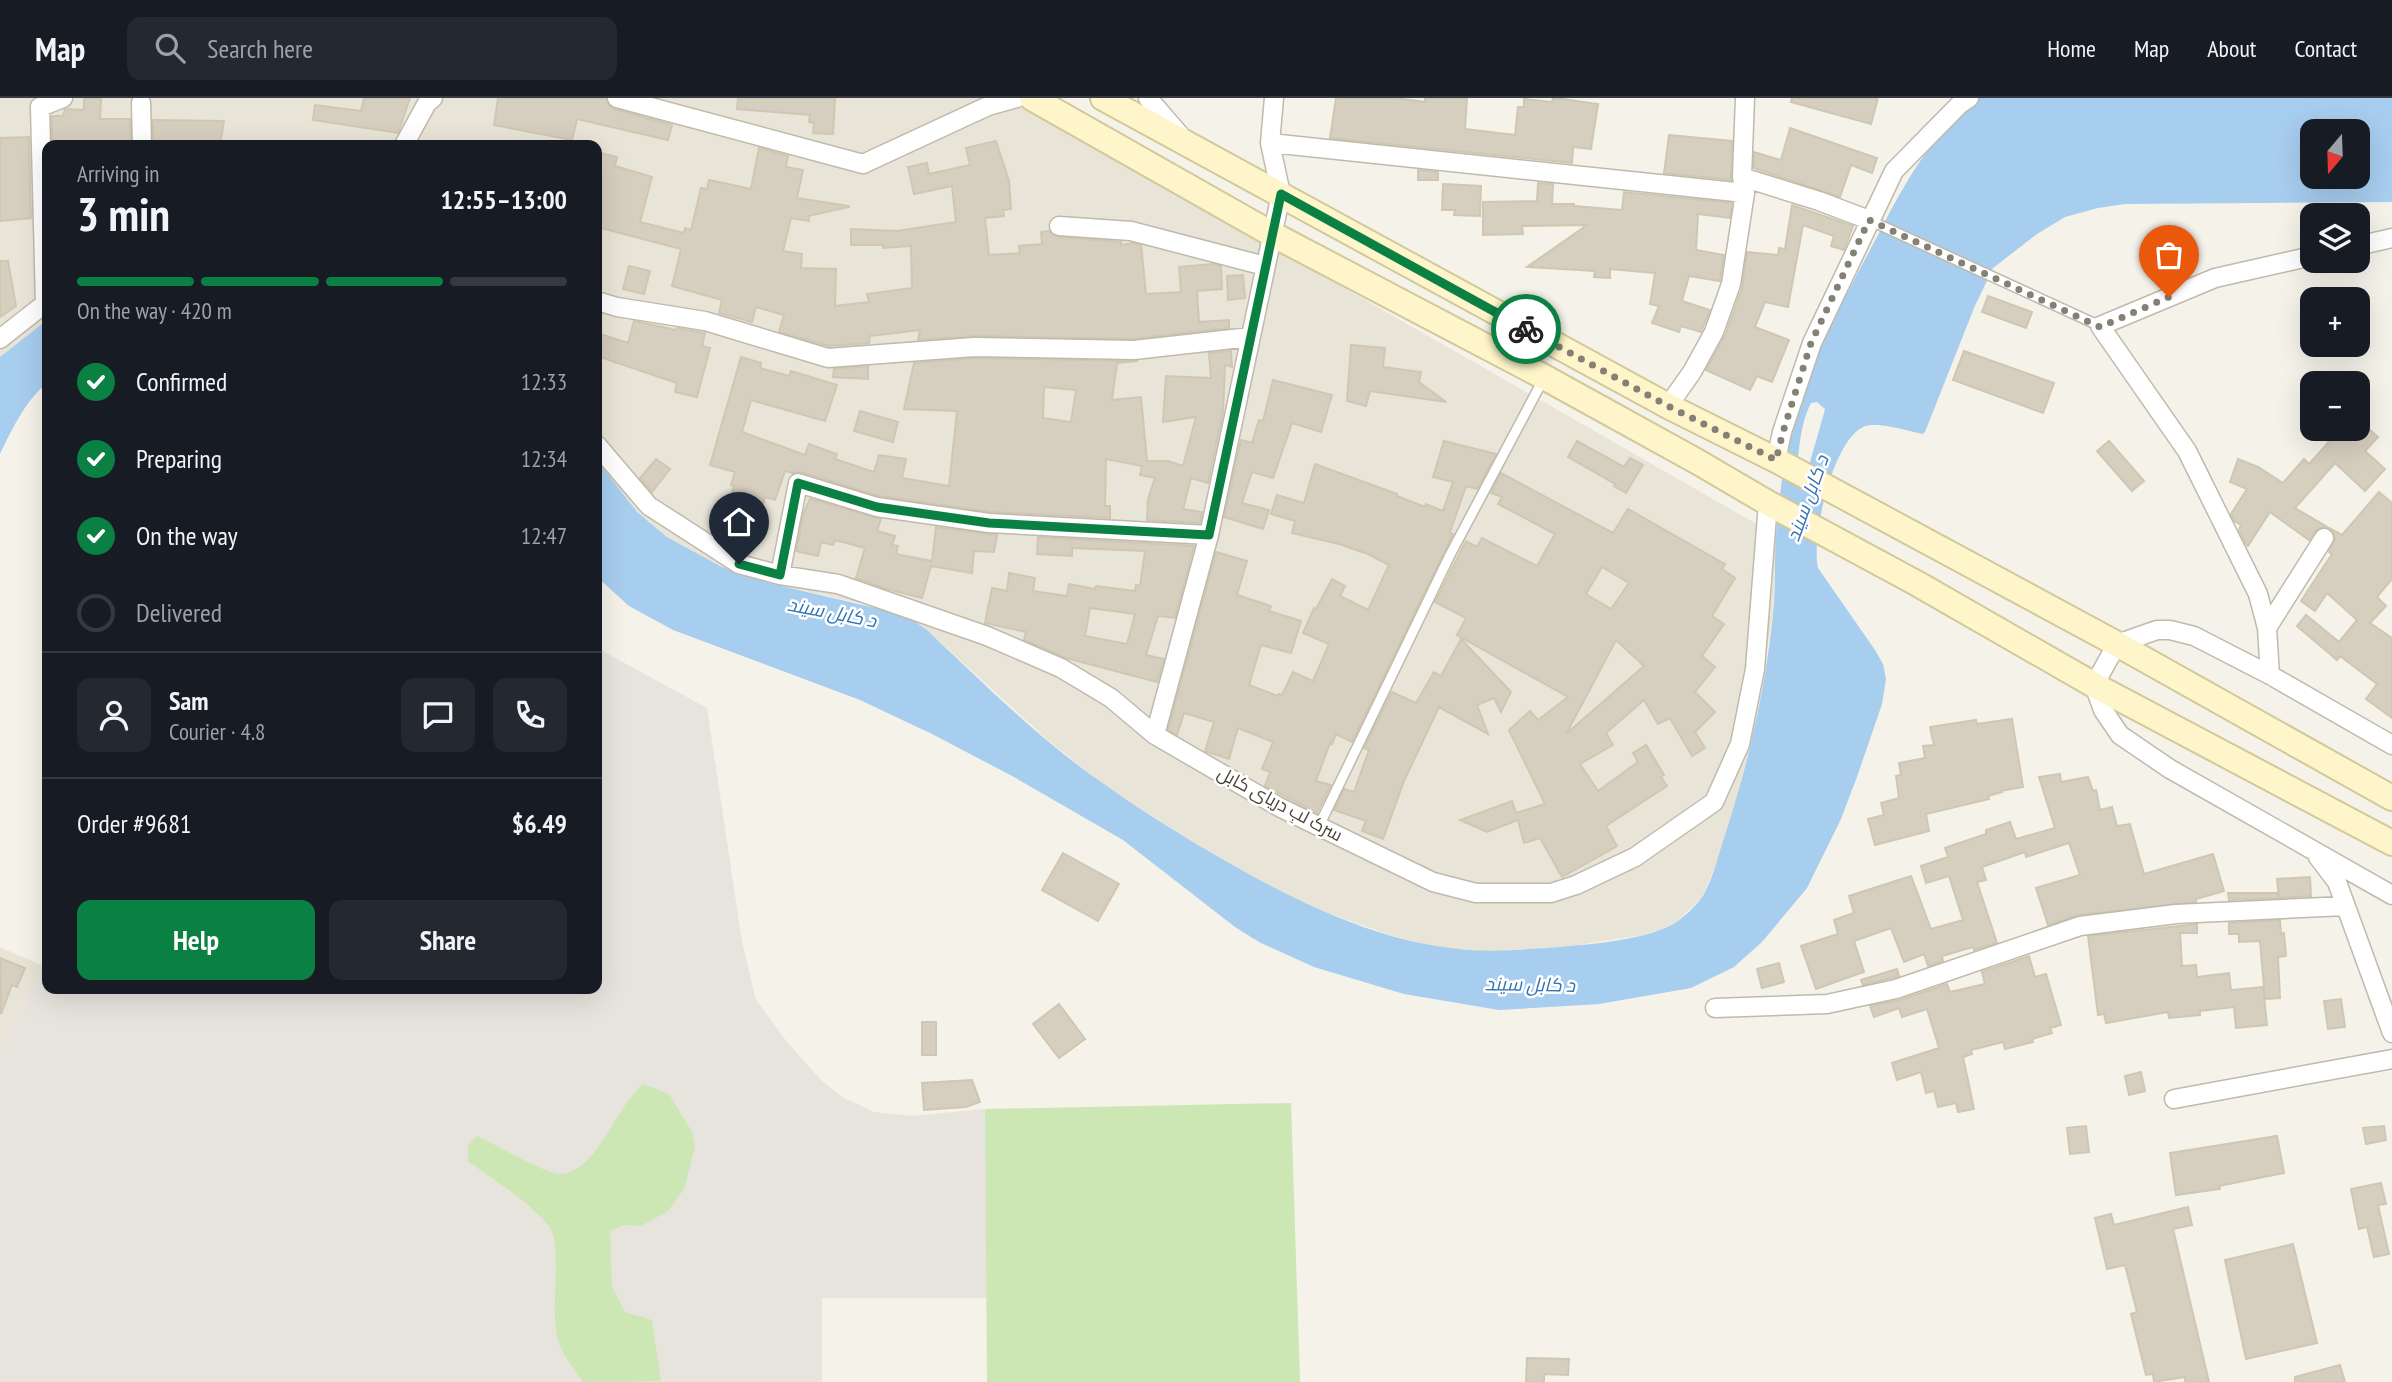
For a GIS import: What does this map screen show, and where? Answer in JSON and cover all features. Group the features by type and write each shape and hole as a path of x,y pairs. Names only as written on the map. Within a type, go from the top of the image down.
{"main road":[{"path":"1032,98 1272,234 1544,377 1698,462 1770,505 1918,584 2094,685 2392,843"},
{"path":"1103,98 1668,406 1778,461 2117,644 2392,798"}],"street":[{"path":"42,172 40,107 63,98"},
{"path":"617,98 863,164 988,106 1017,98"},
{"path":"1148,98 1192,147"},
{"path":"1154,735 1209,535 1281,194 1270,143 1274,98"},
{"path":"1668,406 1692,372 1714,332 1731,284 1743,185 1745,98"},
{"path":"407,140 429,100"},
{"path":"1778,461 1783,432 1811,343 1874,223 1894,171 1962,100"},
{"path":"141,103 142,140"},
{"path":"1270,143 1743,185 1819,201 1874,223"},
{"path":"1059,226 1130,231 1265,266"},
{"path":"2370,243 2392,238"},
{"path":"2270,675 2267,628 2258,594 2187,451 2100,327 2214,278 2300,259"},
{"path":"602,303 705,321 828,358 974,347 1134,350 1250,337"},
{"path":"0,338 42,305"},
{"name":"سرک لبِ دریای کابل","path":"602,451 649,506 739,564 780,575 838,584 999,641 1061,668 1111,698 1154,735 1279,807 1433,882 1476,892 1513,894 1552,893 1576,885 1635,857 1714,802 1740,744 1755,669 1770,505"},
{"path":"780,575 798,483 877,507 989,523 1209,535"},
{"path":"2267,628 2324,538"},
{"path":"2392,745 2270,675 2194,636 2170,630 2157,630 2117,644 2094,685 2103,710 2120,735 2170,769 2392,895"},
{"path":"2310,848 2337,882 2392,1033"},
{"path":"1715,1008 1827,1004 1885,991 2080,926 2176,914 2345,906"},
{"path":"2174,1099 2392,1059"}],"lane":[{"path":"1874,223 2100,327"},
{"path":"1318,826 1450,555 1544,377"}],"shaded area":[{"path":"0,98 1012,98 1776,535 1773,614 1754,730 1734,810 1702,898 1675,923 1660,930 1571,946 1485,952 1432,946 1387,934 1311,907 1263,883 1110,789 1050,742 927,630 883,608 769,583 720,566 667,537 637,512 602,466 602,140 42,140 42,324 0,357"},
{"path":"602,651 707,708 742,942 756,1000 787,1042 821,1080 842,1097 874,1112 912,1116 985,1109 987,1298 822,1298 822,1382 0,1382 0,1053 42,970 42,994 602,994"},
{"path":"0,947 42,965 42,970 0,1053"}],"green space":[{"path":"643,1084 669,1094 692,1132 695,1147 684,1189 668,1211 641,1226 624,1225 610,1231 612,1287 625,1312 652,1320 661,1381 583,1382 567,1360 556,1333 556,1264 553,1235 548,1225 530,1207 468,1161 468,1146 477,1136 544,1169 554,1173 568,1173 581,1166 592,1155 627,1102"},
{"path":"1291,1103 1300,1382 987,1382 985,1109"}],"water":[{"name":"د کابل سيند","path":"1979,98 2392,98 2392,202 2125,204 2098,208 2065,217 2037,234 1993,268 1974,308 1925,432 1922,434 1875,425 1863,427 1852,436 1842,451 1826,492 1818,535 1818,568 1875,650 1883,664 1886,679 1882,704 1841,819 1807,888 1762,942 1734,967 1691,988 1599,1004 1499,1010 1404,994 1314,967 1259,942 1235,927 1123,840 1014,777 860,700 673,630 629,606 602,582 602,466 637,512 667,537 720,566 769,583 905,615 927,630 1050,743 1108,787 1210,852 1318,909 1394,937 1434,946 1474,950 1576,946 1645,935 1678,921 1701,899 1707,889 1733,811 1760,700 1770,643 1775,545 1791,425 1829,329 1849,289 1899,196 1949,123","holes":["1817,402 1825,409 1804,483 1796,479 1800,441 1807,412 1811,403"]},
{"path":"42,324 42,387 26,406 0,454 0,357"}],"building":[{"path":"84,98 101,98 100,119 130,119 131,140 52,140 52,116 63,116 65,109 84,110"},
{"path":"364,98 410,98 398,133 313,120 315,105 361,111"},
{"path":"498,98 606,98 614,109 672,125 668,140 577,119 572,140 494,125"},
{"path":"738,98 835,98 833,134 813,133 814,123 809,122 810,115 737,109"},
{"path":"1336,98 1396,98 1425,102 1425,98 1467,98 1465,129 1515,135 1518,107 1524,107 1524,99 1552,102 1553,98 1556,98 1598,104 1591,149 1573,147 1572,163 1330,138"},
{"path":"1792,98 1878,98 1871,124 1791,102"},
{"path":"153,120 224,121 221,140 153,140"},
{"path":"1790,128 1877,158 1872,173 1851,165 1840,197 1754,168 1754,152 1781,160"},
{"path":"1669,135 1732,141 1731,180 1664,173"},
{"path":"29,137 31,218 0,221 0,138"},
{"path":"996,141 1009,181 1011,209 1003,210 1004,216 985,218 989,255 1020,253 1019,246 1042,244 1041,232 1049,231 1058,237 1121,242 1121,245 1133,243 1141,245 1146,294 1181,292 1179,267 1214,264 1221,266 1222,289 1197,291 1199,322 1229,320 1229,328 1133,339 974,336 918,340 920,330 870,336 869,343 829,346 779,332 784,315 756,307 752,322 719,313 722,300 672,286 681,249 602,228 602,153 617,157 615,166 652,177 640,222 684,233 685,228 691,230 701,188 707,189 709,180 751,189 759,148 788,156 786,167 803,170 797,198 849,207 808,216 809,221 791,218 783,251 802,254 801,268 836,269 835,306 869,302 867,294 912,288 911,246 883,248 883,245 851,245 851,229 897,231 956,222 952,186 914,194 908,167 927,163 929,174 970,165 966,148"},
{"path":"1418,170 1438,172 1438,180 1418,180"},
{"path":"1538,183 1553,184 1552,204 1622,210 1624,192 1732,203 1730,218 1698,214 1696,250 1724,255 1720,281 1689,276 1682,301 1710,310 1701,332 1681,326 1679,332 1652,323 1659,306 1650,304 1655,273 1610,269 1610,278 1594,277 1595,271 1527,267 1587,225 1522,226 1523,234 1483,235 1483,202 1537,201"},
{"path":"1443,184 1481,186 1480,216 1454,215 1455,210 1442,210"},
{"path":"1792,205 1853,226 1844,250 1831,246 1834,236 1803,225 1788,307 1765,302 1755,327 1789,340 1772,382 1757,376 1750,390 1706,370 1725,336 1742,288 1747,252 1778,255 1779,248 1785,249"},
{"path":"0,261 8,261 16,306 0,317"},
{"path":"629,266 650,271 644,294 623,289"},
{"path":"1243,275 1245,298 1228,300 1227,276"},
{"path":"1988,296 2032,312 2026,328 1982,312"},
{"path":"634,321 705,333 702,346 710,348 697,397 675,392 677,383 602,358 602,335 628,343"},
{"path":"1351,345 1385,348 1383,367 1421,372 1419,382 1446,402 1370,391 1366,406 1347,401"},
{"path":"1231,351 1232,367 1225,365 1223,412 1208,483 1191,478 1183,509 1202,512 1200,523 1147,520 1148,499 1155,478 1140,475 1142,466 1106,459 1105,506 1110,506 1110,518 990,512 879,496 801,472 785,471 775,500 765,497 752,545 720,536 734,486 731,485 735,472 710,465 741,357 761,363 760,368 789,376 791,371 837,385 825,421 751,400 742,432 805,455 809,444 837,454 835,459 874,472 879,455 906,459 902,478 949,486 957,411 904,409 914,363 974,358 1138,361 1117,363 1112,400 1141,397 1147,461 1168,461 1183,466 1196,417 1163,422 1166,376 1211,378 1209,353","holes":["1044,387 1076,390 1071,422 1043,418"]},
{"path":"1964,351 2054,383 2043,413 1953,380"},
{"path":"868,366 868,379 833,377 834,369"},
{"path":"1273,380 1332,395 1321,432 1292,423 1273,478 1252,472 1242,503 1269,510 1263,529 1224,517 1241,440 1252,443 1259,420 1263,421"},
{"path":"860,411 898,422 893,442 854,431"},
{"path":"2370,430 2378,437 2365,451 2385,469 2365,491 2335,463 2295,508 2329,528 2318,528 2309,540 2270,512 2248,546 2239,530 2241,525 2234,521 2231,514 2247,489 2230,482 2238,459 2258,467 2283,483 2304,459 2309,464 2329,442 2370,441"},
{"path":"1444,441 1496,454 1477,489 1466,486 1450,532 1453,534 1352,742 1336,734 1332,744 1330,743 1316,781 1331,785 1317,813 1265,786 1270,772 1262,769 1273,742 1238,728 1229,759 1205,751 1214,722 1184,713 1177,735 1168,730 1216,552 1247,561 1237,595 1271,606 1269,611 1301,621 1291,653 1261,645 1249,685 1278,696 1282,695 1293,672 1313,681 1329,644 1303,633 1314,608 1316,609 1332,579 1345,586 1340,596 1368,610 1389,565 1339,544 1292,533 1295,521 1271,514 1277,495 1304,503 1315,464 1425,507 1426,504 1443,511 1453,482 1433,477"},
{"path":"1577,441 1624,467 1630,458 1643,465 1626,493 1568,457"},
{"path":"2109,441 2144,481 2132,491 2097,451"},
{"path":"656,459 670,469 652,492 640,478"},
{"path":"1501,473 1613,533 1628,509 1725,564 1722,569 1735,578 1712,616 1724,624 1702,656 1715,667 1695,692 1715,712 1695,732 1705,748 1692,756 1670,718 1658,724 1644,700 1606,733 1613,745 1580,764 1598,791 1638,762 1633,753 1646,745 1664,775 1661,777 1667,786 1606,826 1617,846 1562,877 1540,838 1524,843 1518,820 1487,832 1460,820 1512,801 1516,813 1545,804 1509,730 1530,711 1538,720 1568,697 1457,635 1466,618 1435,602 1466,541 1477,547 1482,538 1537,566 1555,534 1498,504 1502,497 1491,493","holes":["1602,567 1629,583 1611,609 1586,594","1616,640 1644,666 1566,734 1588,693"]},
{"path":"2379,492 2392,503 2392,579 2377,597 2386,606 2370,623 2392,638 2392,718 2366,699 2377,684 2340,656 2337,660 2297,626 2306,615 2339,642 2357,620 2327,593 2315,611 2301,601 2332,554 2329,552 2335,538 2331,529 2342,535"},
{"path":"810,499 881,519 877,531 895,536 892,545 898,546 896,554 932,561 936,527 997,535 994,552 974,551 972,573 931,566 922,598 884,588 856,578 865,548 835,540 833,545 821,542 818,556 796,551 804,512"},
{"path":"1038,537 1194,546 1175,618 1158,616 1146,655 1164,659 1157,682 1066,658 1024,640 1026,632 985,623 992,588 1007,591 1009,573 1035,578 1033,591 1067,596 1069,584 1095,589 1096,586 1135,591 1136,585 1140,586 1145,551 1072,548 1072,556 1037,554","holes":["1090,608 1135,614 1127,644 1085,636"]},
{"path":"1461,639 1511,692 1501,712 1494,698 1477,705 1488,734 1439,707 1404,781 1383,839 1362,831 1366,821 1334,810 1344,789 1354,792 1369,750 1364,748 1392,692 1416,703 1434,672 1441,676"},
{"path":"2012,719 2023,787 2001,791 1988,796 1989,799 1926,814 1929,831 1875,845 1868,819 1884,815 1881,803 1899,798 1896,776 1901,775 1899,763 1925,758 1923,746 1934,745 1930,727 1976,720 1977,724"},
{"path":"2060,774 2061,782 2088,777 2093,791 2096,790 2100,810 2112,807 2117,826 2130,824 2144,874 2213,854 2224,891 2196,899 2196,902 2079,915 2048,925 2036,888 2080,875 2069,843 2026,857 2025,852 1982,867 1986,880 1977,882 1997,943 1942,956 1943,961 1928,966 1924,954 1904,962 1891,928 1854,941 1864,972 1816,989 1801,946 1838,934 1834,920 1854,913 1849,896 1911,876 1931,929 1963,920 1949,876 1926,883 1921,866 1948,857 1945,848 1986,834 1986,830 2010,822 2016,839 2055,828 2039,777"},
{"path":"1063,853 1119,884 1098,921 1042,890"},
{"path":"2310,877 2311,896 2279,898 2277,879"},
{"path":"2228,893 2278,893 2278,898 2229,900"},
{"path":"2280,920 2286,956 2278,957 2280,998 2265,999 2260,941 2239,942 2239,934 2229,934 2229,923"},
{"path":"2197,924 2197,933 2180,933 2182,966 2196,965 2197,977 2229,973 2231,990 2263,987 2267,1025 2236,1028 2234,1007 2200,1011 2200,1015 2169,1018 2168,1012 2106,1023 2104,1014 2098,1015 2088,936"},
{"path":"2029,956 2035,977 2046,974 2061,1025 2050,1028 2052,1033 2032,1039 2033,1042 2005,1049 2003,1042 1971,1050 1972,1054 1963,1057 1974,1109 1958,1112 1956,1103 1938,1107 1934,1091 1926,1093 1921,1072 1897,1080 1892,1063 1939,1048 1927,1009 1902,1017 1899,1008 1874,1017 1870,1006 1900,1000 1947,984 1950,992 1985,984 1982,972"},
{"path":"0,958 25,968 17,987 12,985 1,1014"},
{"path":"1779,963 1784,982 1762,988 1757,969"},
{"path":"1897,969 1899,976 1863,985 1861,980"},
{"path":"2341,999 2345,1027 2328,1029 2324,1001"},
{"path":"1059,1004 1085,1039 1059,1058 1033,1024"},
{"path":"922,1022 936,1022 936,1055 922,1055"},
{"path":"2141,1072 2145,1091 2129,1095 2125,1076"},
{"path":"972,1080 980,1102 966,1107 924,1110 922,1083"},
{"path":"2086,1126 2089,1152 2070,1154 2067,1128"},
{"path":"2384,1126 2386,1140 2366,1144 2363,1128"},
{"path":"2277,1136 2284,1173 2219,1186 2220,1189 2176,1195 2170,1153"},
{"path":"2381,1183 2386,1204 2378,1205 2389,1254 2374,1257 2367,1227 2359,1229 2351,1189"},
{"path":"2188,1207 2192,1225 2173,1229 2209,1382 2185,1382 2185,1377 2154,1382 2153,1374 2146,1375 2131,1314 2137,1312 2125,1265 2107,1269 2095,1218 2111,1214 2114,1225"},
{"path":"2293,1244 2317,1343 2246,1359 2225,1260"},
{"path":"1527,1358 1569,1359 1568,1375 1544,1374 1544,1382 1526,1382"},
{"path":"2340,1365 2345,1382 2295,1382 2295,1377"}],"way so far":[{"path":"1526,329 1668,406 1776,460 1811,343 1869,220 2100,327 2169,297"}],"route":[{"path":"739,564 780,575 798,483 877,507 989,523 1209,535 1281,194 1526,329"}]}
